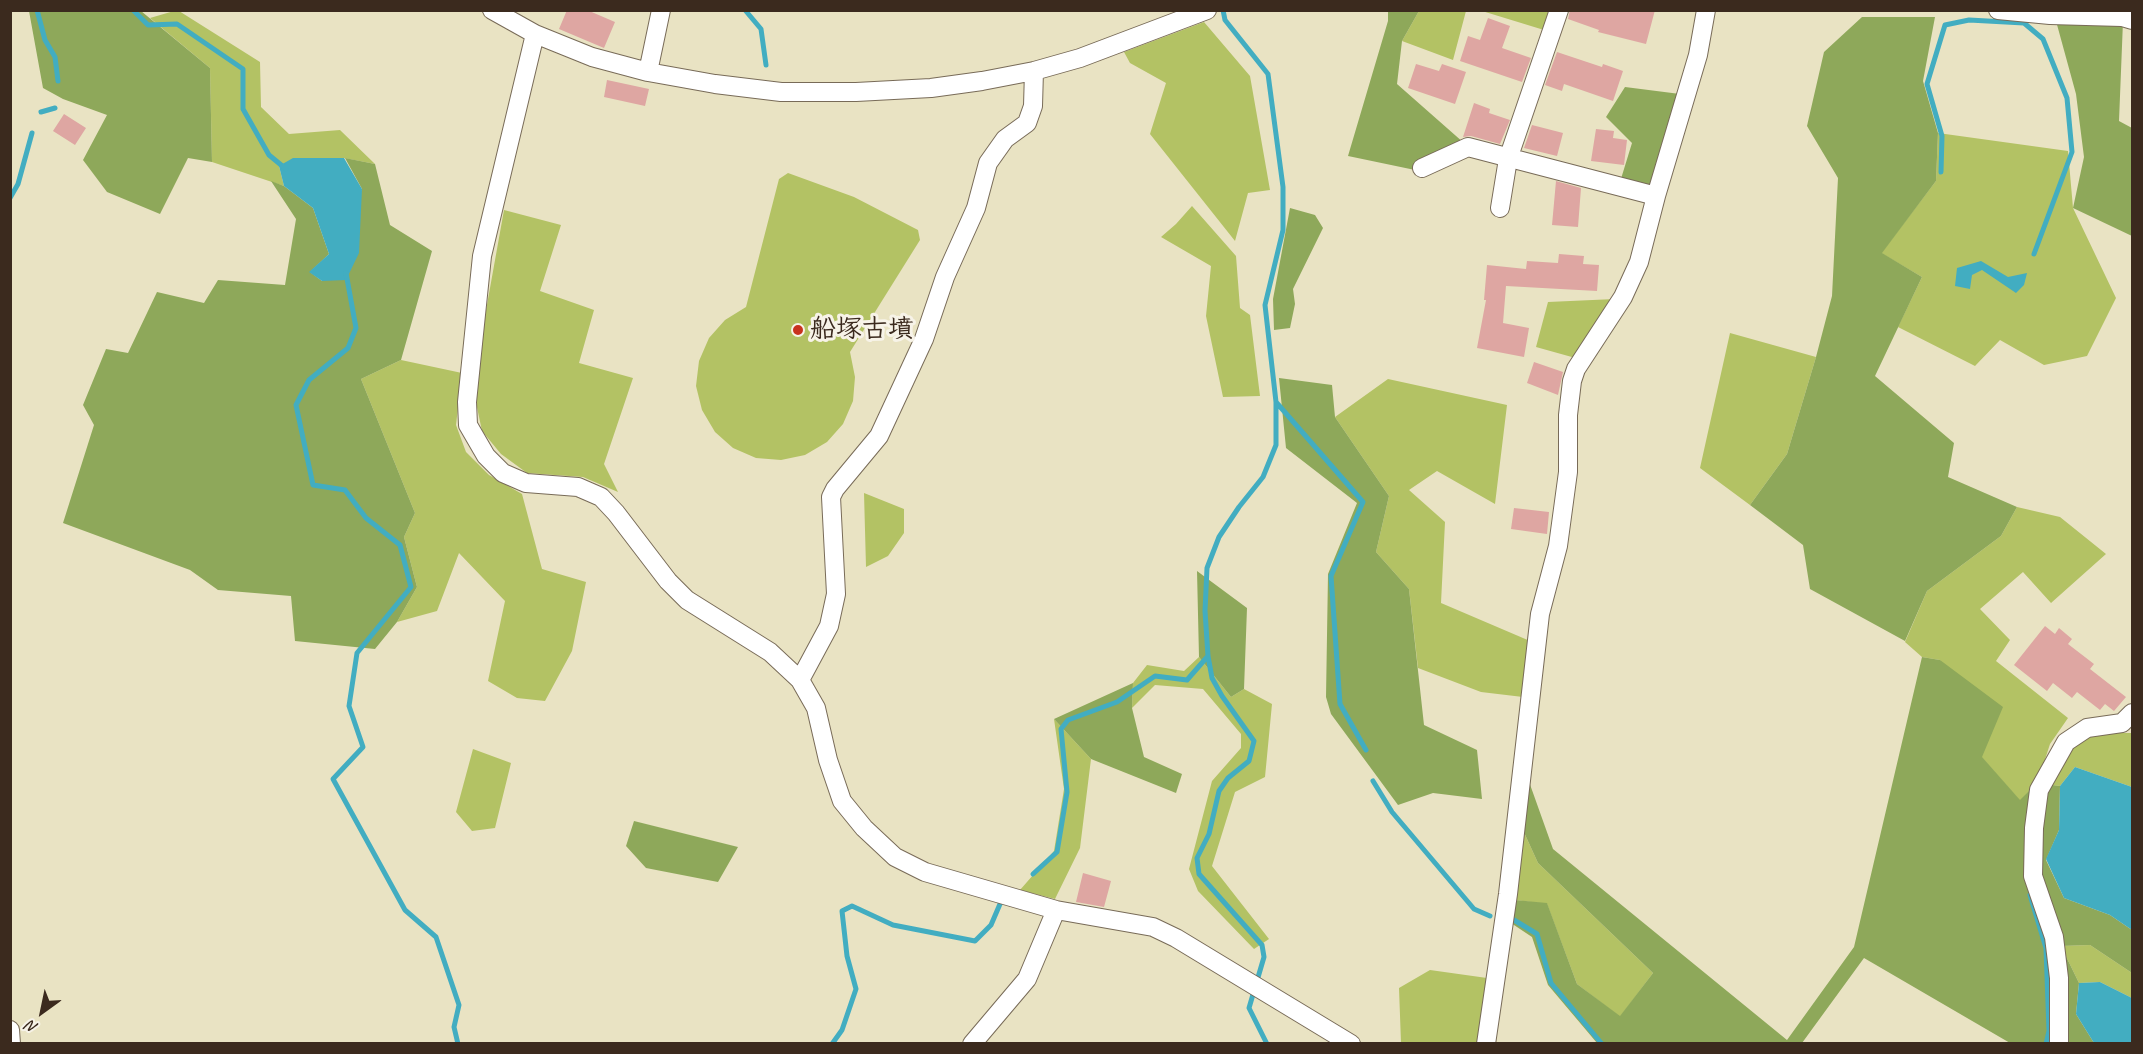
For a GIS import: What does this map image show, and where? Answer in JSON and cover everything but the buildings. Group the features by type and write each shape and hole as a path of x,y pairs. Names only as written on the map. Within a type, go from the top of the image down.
{"street":[{"path":"492,10 535,34 592,57 648,72 715,84 781,92 856,92 931,88 982,81 1080,58 1205,12"},
{"path":"648,72 661,10"},
{"path":"1500,208 1508,159 1559,10"},
{"path":"1486,1044 1509,883 1540,614 1558,546 1566,483 1572,381 1576,369 1623,297 1639,262 1656,196 1698,56 1706,10"},
{"path":"1998,10 2122,17 2133,20"},
{"path":"535,34 482,256 467,402 468,425 486,456 503,473 526,483 578,487 601,496 668,581 687,600 770,652 800,680 816,708 828,760 842,801 864,828 895,856 925,872 1056,910 1153,927 1176,938 1351,1044"},
{"path":"800,680 829,626 836,594 831,497 835,489 879,436 924,339 945,277 976,208 988,163 1005,139 1027,123 1034,106 1034,70"},
{"path":"1422,168 1468,147 1656,196"},
{"path":"2059,1044 2060,978 2054,937 2033,876 2034,828 2039,790 2066,742 2087,728 2122,723 2133,713"},
{"path":"972,1044 1027,979 1056,910"},
{"path":"10,1030 11,1044"}],"green space":[{"path":"29,11 141,11 210,68 212,162 188,158 160,214 107,192 83,160 107,115 63,99 43,88"},
{"path":"179,11 260,62 261,107 289,134 340,130 375,164 344,158 279,166 284,186 212,162 210,68 150,18"},
{"path":"1388,11 1419,11 1402,41 1397,84 1464,143 1415,170 1348,156 1388,21"},
{"path":"1419,11 1466,11 1453,60 1402,41"},
{"path":"1482,11 1550,11 1544,30"},
{"path":"1862,17 1935,17 1923,81 1938,133 1936,181 1882,253 1922,277 1875,376 1954,443 1948,477 2017,507 2001,536 1927,591 1905,641 1810,589 1803,545 1750,505 1787,454 1832,296 1838,178 1807,126 1824,52"},
{"path":"2056,21 2123,21 2119,121 2132,128 2132,236 2073,208 2084,157 2076,94"},
{"path":"1204,22 1250,76 1270,190 1248,193 1235,241 1150,134 1166,83 1130,63 1124,52"},
{"path":"1625,87 1680,94 1651,191 1620,182 1632,143 1606,117"},
{"path":"1938,133 2068,151 2073,208 2116,298 2087,356 2044,365 2000,340 1975,366 1898,327 1922,277 1881,253 1936,181"},
{"path":"345,158 375,164 390,225 432,251 401,360 361,379 415,513 404,537 417,587 397,622 375,649 295,641 291,596 218,590 190,570 63,523 94,425 83,405 106,349 128,353 157,292 204,303 218,280 285,285 296,219 271,181 284,186 313,208 329,254 310,272 322,281 362,189"},
{"path":"788,173 854,197 918,230 920,240 850,352 855,377 853,401 843,424 827,442 805,455 781,460 756,458 733,448 715,432 702,410 696,386 699,361 709,338 725,320 746,307 779,179"},
{"path":"1192,206 1236,256 1240,308 1250,315 1260,396 1223,397 1206,316 1211,266 1161,237"},
{"path":"1290,208 1315,215 1323,228 1293,289 1295,304 1290,328 1274,330 1273,299"},
{"path":"504,210 561,225 540,291 594,310 579,363 633,378 604,464 618,492 583,477 527,473 501,454 482,431 474,393"},
{"path":"1615,299 1579,359 1536,347 1548,302"},
{"path":"1730,333 1816,357 1787,454 1750,505 1700,468"},
{"path":"401,360 462,373 456,425 466,452 489,475 522,494 542,569 586,582 572,651 545,701 517,698 488,681 505,601 459,553 437,611 397,622 417,587 404,537 415,513 361,379"},
{"path":"1279,378 1332,385 1335,417 1389,496 1376,552 1409,589 1424,725 1477,750 1482,799 1433,793 1398,805 1331,714 1326,697 1328,574 1357,503 1286,448"},
{"path":"1388,379 1507,405 1495,504 1437,471 1409,490 1445,522 1441,603 1530,641 1523,697 1481,692 1418,668 1409,589 1376,552 1389,496 1335,417"},
{"path":"864,493 904,509 904,533 888,556 866,567"},
{"path":"2017,507 2060,517 2106,554 2051,603 2023,572 1980,609 2010,640 1996,661 2068,718 2050,744 2038,781 2086,733 2132,733 2132,787 2075,767 2060,786 2037,783 2020,801 1981,757 1940,660 1922,657 1905,642 1927,591 2001,536"},
{"path":"1197,571 1247,608 1244,689 1231,697 1199,657"},
{"path":"1199,657 1231,697 1244,689 1272,704 1265,777 1235,792 1212,866 1269,939 1254,949 1198,891 1189,869 1212,781 1241,748 1241,734 1203,689 1155,685 1132,708 1133,683 1147,665 1184,671"},
{"path":"1922,657 1940,660 2003,707 1982,757 2020,800 2037,783 2060,786 2059,830 2046,860 2064,898 2110,915 2132,930 2132,973 2090,945 2061,946 2079,983 2076,1014 2094,1043 2010,1043 1864,958 1802,1043 1597,1043 1548,985 1532,937 1511,923 1515,900 1547,903 1577,984 1620,1016 1653,973 1538,863 1522,828 1527,776 1553,849 1787,1040 1854,947"},
{"path":"1133,683 1132,708 1144,757 1182,774 1176,793 1091,759 1054,719"},
{"path":"1054,719 1091,759 1080,848 1055,899 1020,890 1054,851 1064,789"},
{"path":"473,749 511,763 495,828 472,831 456,812"},
{"path":"634,821 738,847 718,882 646,868 626,846"},
{"path":"1522,828 1538,863 1653,973 1620,1017 1577,984 1547,904 1515,900"},
{"path":"2090,945 2132,973 2132,998 2100,982 2079,983 2061,946"},
{"path":"1430,970 1487,978 1477,1043 1401,1043 1399,988"}],"water":[{"path":"293,158 344,158 362,189 359,253 346,280 322,281 309,272 329,254 313,208 284,186 279,166"},
{"path":"1981,261 2008,277 2027,273 2024,285 2016,293 1982,270 1972,275 1970,289 1955,286 1957,268"},
{"path":"2075,767 2132,787 2132,930 2110,915 2064,898 2046,859 2059,830 2060,786"},
{"path":"2100,982 2132,998 2132,1043 2094,1043 2076,1014 2079,983"}],"waterway":[{"path":"37,10 45,40 55,57 58,81"},
{"path":"133,10 148,25 177,24 243,69 243,109 269,155 286,169"},
{"path":"745,10 761,29 766,65"},
{"path":"1223,10 1225,20 1268,74 1283,187 1283,230 1265,305 1276,402 1276,445 1263,477 1219,537 1207,568 1205,611 1212,678 1254,741 1249,761 1228,778 1219,791 1209,834 1197,858 1199,874 1262,945 1264,957 1249,1008 1267,1044"},
{"path":"1941,172 1942,136 1927,84 1945,25 1969,20 2024,23 2043,39 2067,98 2072,152 2034,254"},
{"path":"41,112 55,108"},
{"path":"10,198 18,184 32,133"},
{"path":"346,273 356,328 348,348 309,380 296,405 313,485 345,490 366,518 400,545 411,587 357,653 349,706 363,747 333,779 405,910 436,937 459,1005 454,1027 458,1044"},
{"path":"1276,402 1363,502 1331,576 1340,704 1366,750"},
{"path":"1033,874 1057,852 1067,792 1061,729 1068,720 1117,702 1155,676 1187,680 1208,656"},
{"path":"1373,781 1392,812 1474,909 1490,916"},
{"path":"2030,895 2046,948 2049,1031 2046,1044"},
{"path":"832,1044 842,1030 856,989 847,956 842,911 852,906 893,925 975,941 991,925 1000,904"},
{"path":"1514,920 1537,934 1551,983 1602,1044"}],"place":[{"name":"船塚古墳","path":"798,330"}]}
